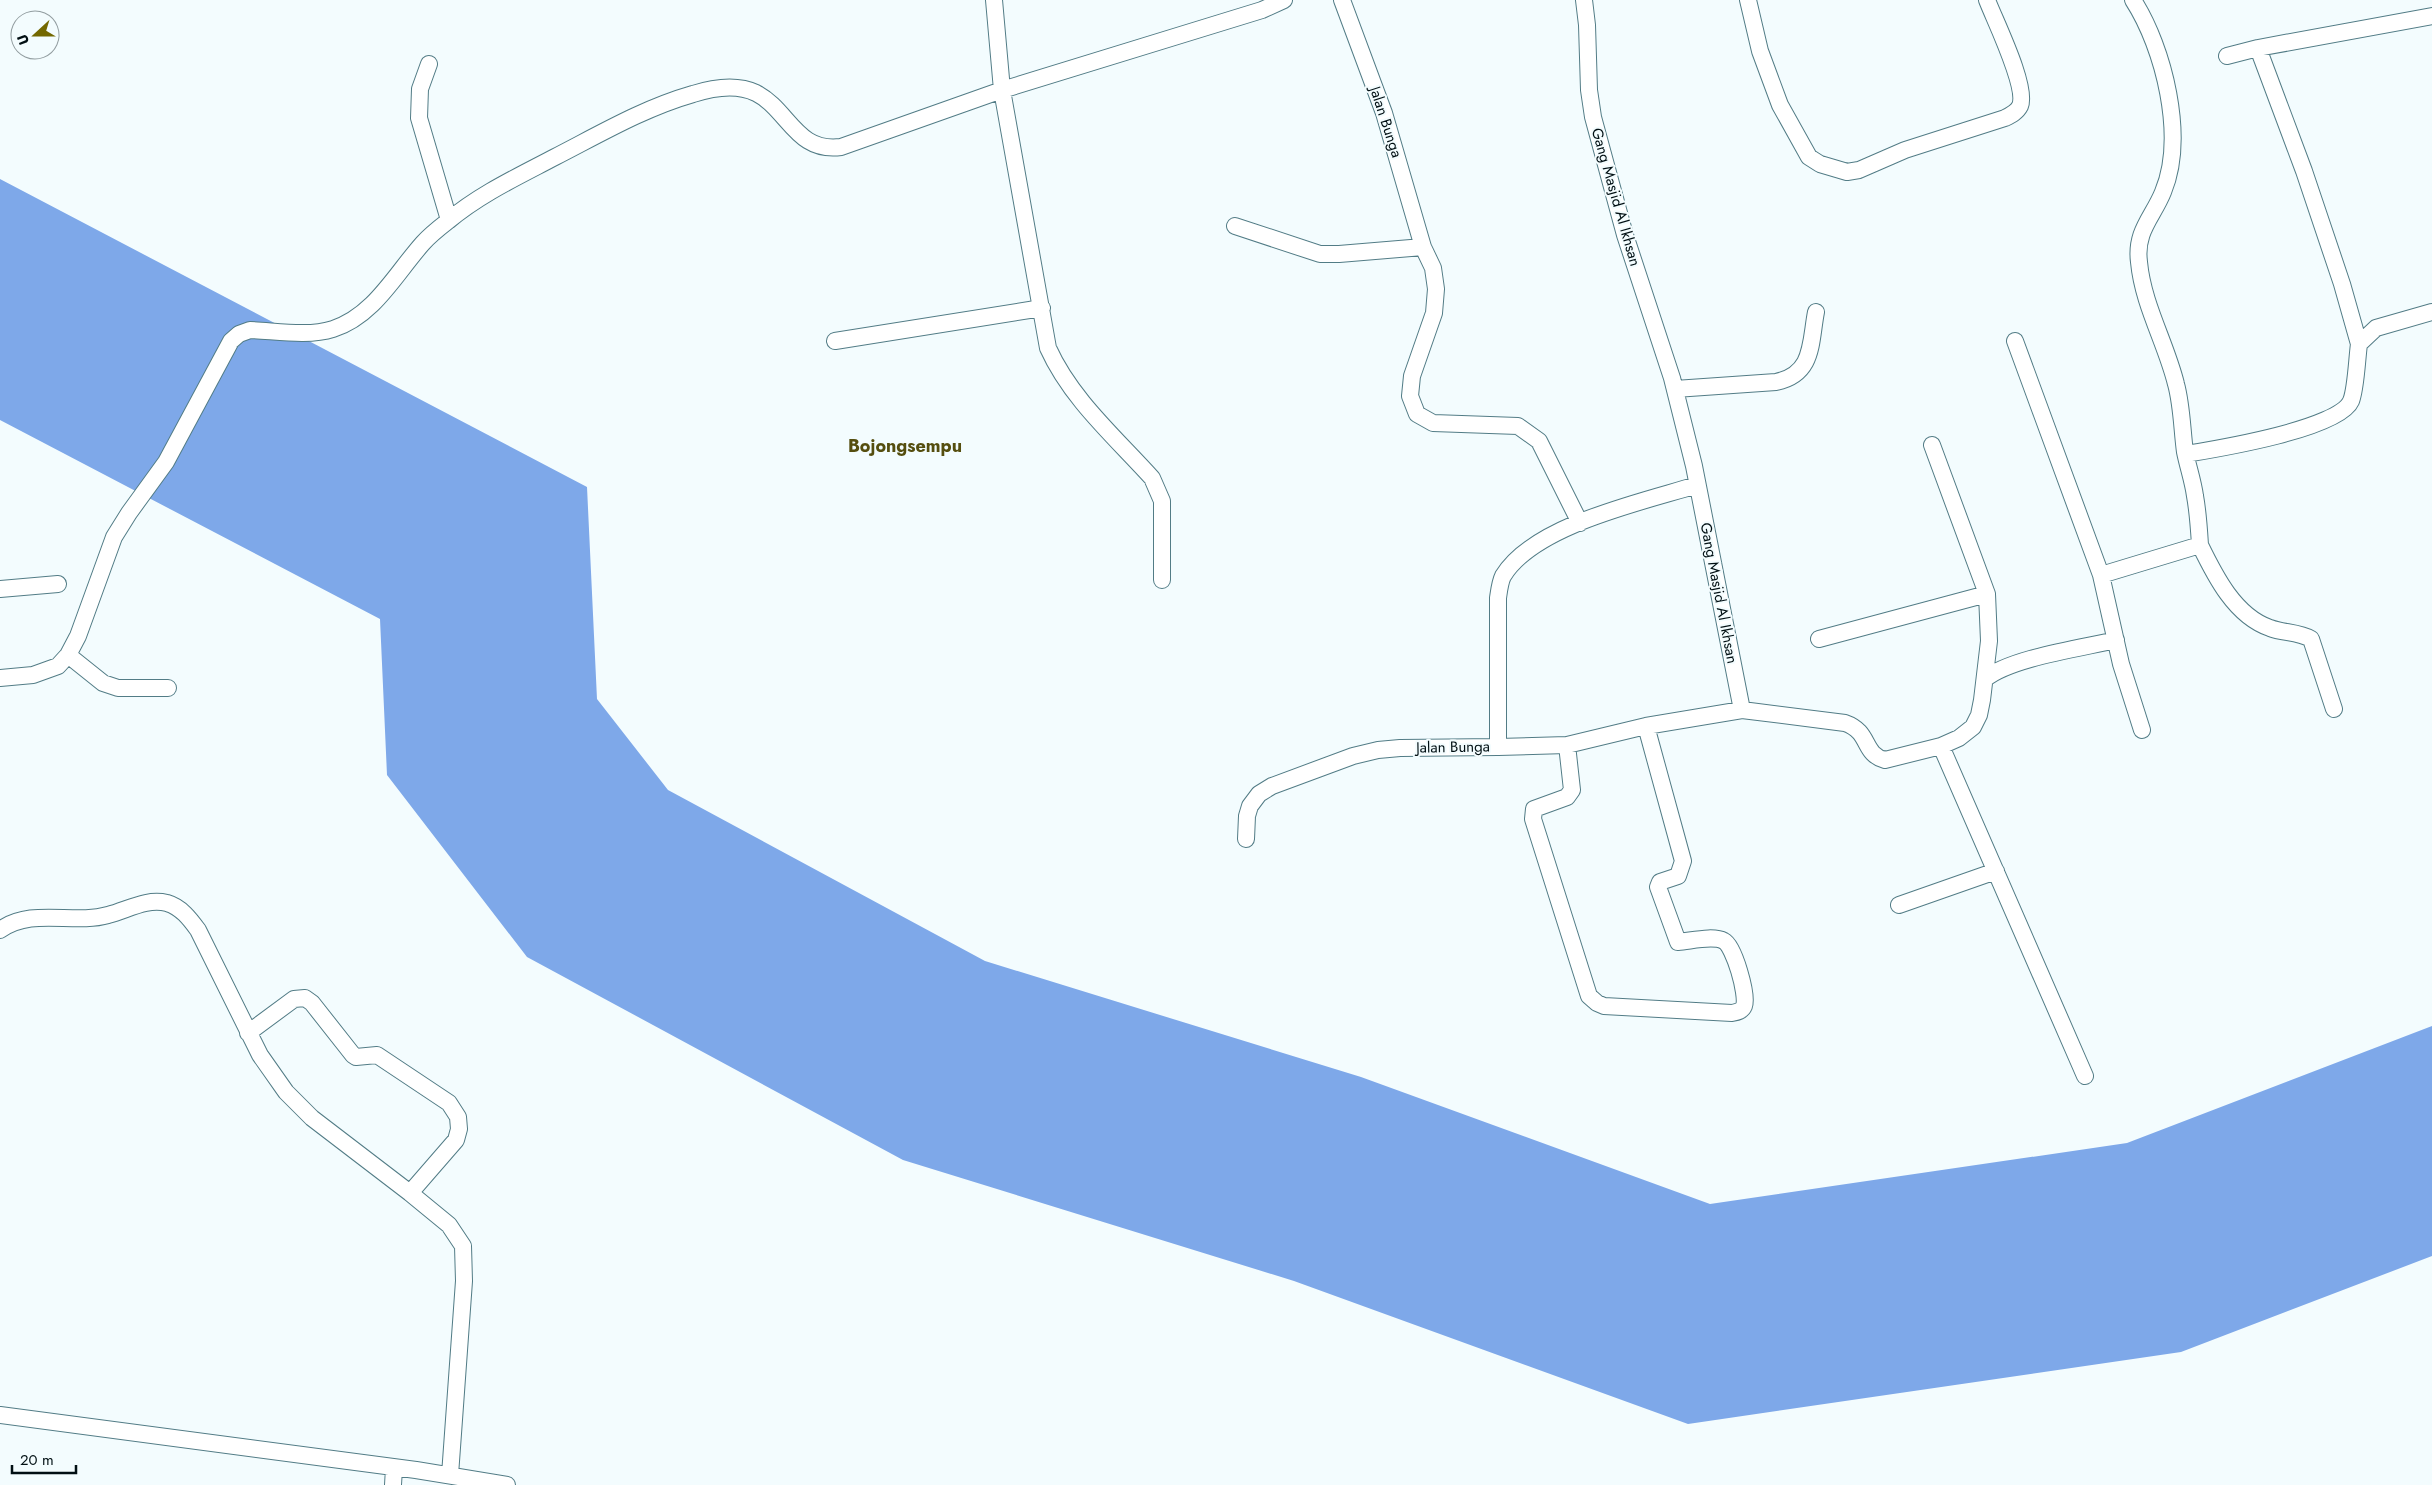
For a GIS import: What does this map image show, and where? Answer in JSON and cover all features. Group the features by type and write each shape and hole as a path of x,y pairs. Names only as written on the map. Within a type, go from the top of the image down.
{"street":[{"path":"994,0 1002,90 1048,348 1057,368 1089,410 1152,478 1159,490 1162,501 1162,580"},
{"path":"0,678 33,675 58,666 68,655 78,636 114,536 129,512 166,462 230,341 239,334 250,330 322,331 346,323 366,309 424,242 449,220 488,193 629,118 693,94 732,87 756,93 803,138 817,146 829,148 842,146 1002,90 1261,5 1284,0"},
{"name":"Jalan Bunga","path":"1342,0 1384,113 1423,247 1433,268 1436,289 1434,313 1412,376 1410,396 1417,414 1433,423 1518,426 1539,441 1580,523"},
{"name":"Gang Masjid Al Ikhsan","path":"1584,0 1587,24 1589,90 1593,117 1626,235 1675,389 1698,485 1742,710"},
{"path":"1748,0 1760,51 1780,104 1809,157 1820,164 1847,172 1859,170 1905,150 2014,113 2021,100 2020,82 1987,0"},
{"path":"2133,0 2156,48 2169,96 2172,141 2169,172 2163,193 2148,218 2140,241 2138,261 2154,321 2176,385 2186,454 2195,496 2200,545 2215,577 2242,610 2254,621 2271,629 2311,639 2334,710"},
{"path":"2227,56 2258,48 2432,16"},
{"path":"2186,454 2250,443 2339,414 2351,401 2358,344 2342,284 2307,180 2258,48"},
{"path":"428,64 420,89 420,118 449,220"},
{"path":"1234,226 1320,254 1423,247"},
{"path":"835,341 1042,308"},
{"path":"1675,389 1776,382 1792,377 1801,371 1806,363 1816,312"},
{"path":"2358,344 2376,328 2432,312"},
{"path":"2015,342 2101,575 2116,640 2142,730"},
{"path":"1498,747 1567,745 1646,726 1742,710 1845,722 1860,730 1871,753 1885,760 1940,746 1959,738 1973,727 1979,715 1989,641 1987,594 1932,445"},
{"name":"Jalan Bunga","path":"1246,840 1247,816 1250,806 1259,794 1272,786 1353,756 1378,750 1400,748 1498,747 1498,598 1502,578 1516,559 1535,544 1580,523 1698,485"},
{"path":"2101,575 2200,545"},
{"path":"0,588 58,584"},
{"path":"1818,639 1987,594"},
{"path":"1985,679 1992,672 2020,663 2116,640"},
{"path":"68,655 103,683 118,688 168,688"},
{"path":"1567,745 1572,790 1567,797 1534,809 1533,819 1589,996 1604,1006 1732,1014 1741,1011 1745,1005 1745,992 1731,948 1725,941 1717,939 1678,942 1658,887 1660,882 1678,876 1683,861 1646,726"},
{"path":"1940,746 2085,1076"},
{"path":"1899,905 1996,872"},
{"path":"0,930 12,924 38,917 82,920 108,915 141,903 155,901 169,903 189,917 198,930 268,1070 286,1092 306,1112 449,1226 464,1246 464,1281 450,1475"},
{"path":"248,1033 294,999 306,998 312,1002 353,1055 378,1056 449,1103 458,1117 459,1129 456,1140 410,1193"},
{"path":"0,1415 450,1475 506,1485"},
{"path":"392,1485 394,1468"}],"water":[{"path":"0,179 587,487 597,699 668,790 985,961 1361,1077 1710,1204 2127,1143 2432,1026 2432,1256 2181,1352 1688,1424 1294,1281 903,1160 527,957 387,775 380,619 0,420"}],"district":[{"name":"Bojongsempu","path":"905,446"}]}
